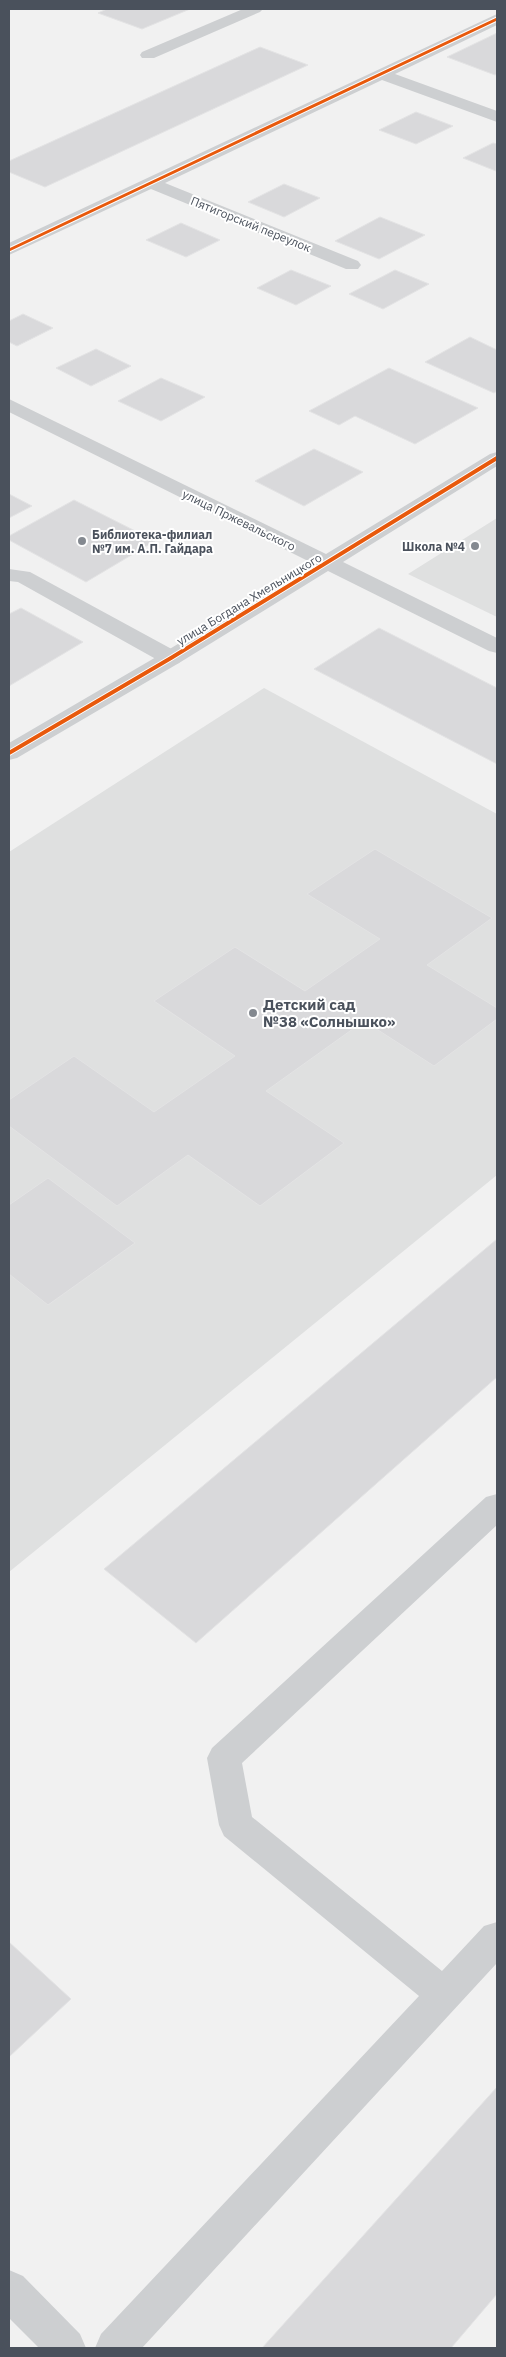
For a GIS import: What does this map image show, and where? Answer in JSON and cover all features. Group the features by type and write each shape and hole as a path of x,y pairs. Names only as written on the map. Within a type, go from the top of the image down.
{"street":[{"path":"148,55 255,9"},
{"path":"9,250 497,20"},
{"path":"381,74 497,117"},
{"name":"Пятигорский переулок","path":"151,183 352,265"},
{"name":"улица Пржевальского","path":"9,405 497,646"},
{"name":"улица Богдана Хмельницкого","path":"9,753 171,658 497,458"},
{"path":"9,575 23,576 171,658"},
{"path":"444,1995 236,1825 224,1758 497,1506"},
{"path":"115,2348 497,1938"},
{"path":"9,2290 66,2348"}],"shaded area":[{"name":"Школа №4","path":"497,518 497,617 408,574"},
{"name":"Детский сад №38 «Солнышко»","path":"264,688 497,814 497,1175 9,1572 9,852"}],"building":[{"path":"107,9 190,9 142,29 98,13"},
{"path":"497,33 497,74 495,75 447,57"},
{"path":"260,47 308,65 45,187 9,172 9,161"},
{"path":"416,112 453,126 416,144 379,130"},
{"path":"493,143 497,144 496,171 463,158"},
{"path":"284,184 320,198 284,217 248,202"},
{"path":"380,217 425,235 379,259 335,241"},
{"path":"181,223 220,240 186,257 146,240"},
{"path":"291,270 331,286 296,305 257,288"},
{"path":"395,270 429,284 383,309 349,294"},
{"path":"23,314 53,328 17,346 9,342 9,321"},
{"path":"470,337 497,350 497,391 494,393 425,362"},
{"path":"96,349 131,366 91,386 56,368"},
{"path":"389,368 478,408 415,444 355,416 339,425 309,411"},
{"path":"161,378 205,397 161,421 118,401"},
{"path":"314,449 363,472 304,506 255,481"},
{"path":"9,494 32,506 9,518"},
{"name":"Библиотека-филиал №7 им. А.П. Гайдара","path":"74,500 155,541 86,582 9,540 9,536"},
{"path":"21,608 83,642 9,686 9,614"},
{"path":"379,628 497,688 497,764 314,669"},
{"path":"375,849 492,918 427,965 497,1008 497,1019 434,1066 364,1021 266,1091 344,1143 260,1206 188,1155 117,1206 9,1126 9,1100 74,1056 154,1112 235,1056 154,1001 235,947 305,991 380,939 307,894"},
{"path":"48,1178 135,1243 48,1305 9,1274 9,1205"},
{"path":"497,1239 497,1377 196,1643 104,1569"},
{"path":"9,1942 71,1999 9,2057"},
{"path":"497,2087 497,2294 451,2348 262,2348"}],"cycle path":[{"path":"9,250 497,19"},
{"path":"9,753 171,658 497,458"}],"place":[{"name":"Библиотека-филиал №7 им. А.П. Гайдара","path":"82,541"},
{"name":"Школа №4","path":"475,546"},
{"name":"Детский сад №38 «Солнышко»","path":"253,1013"}]}
